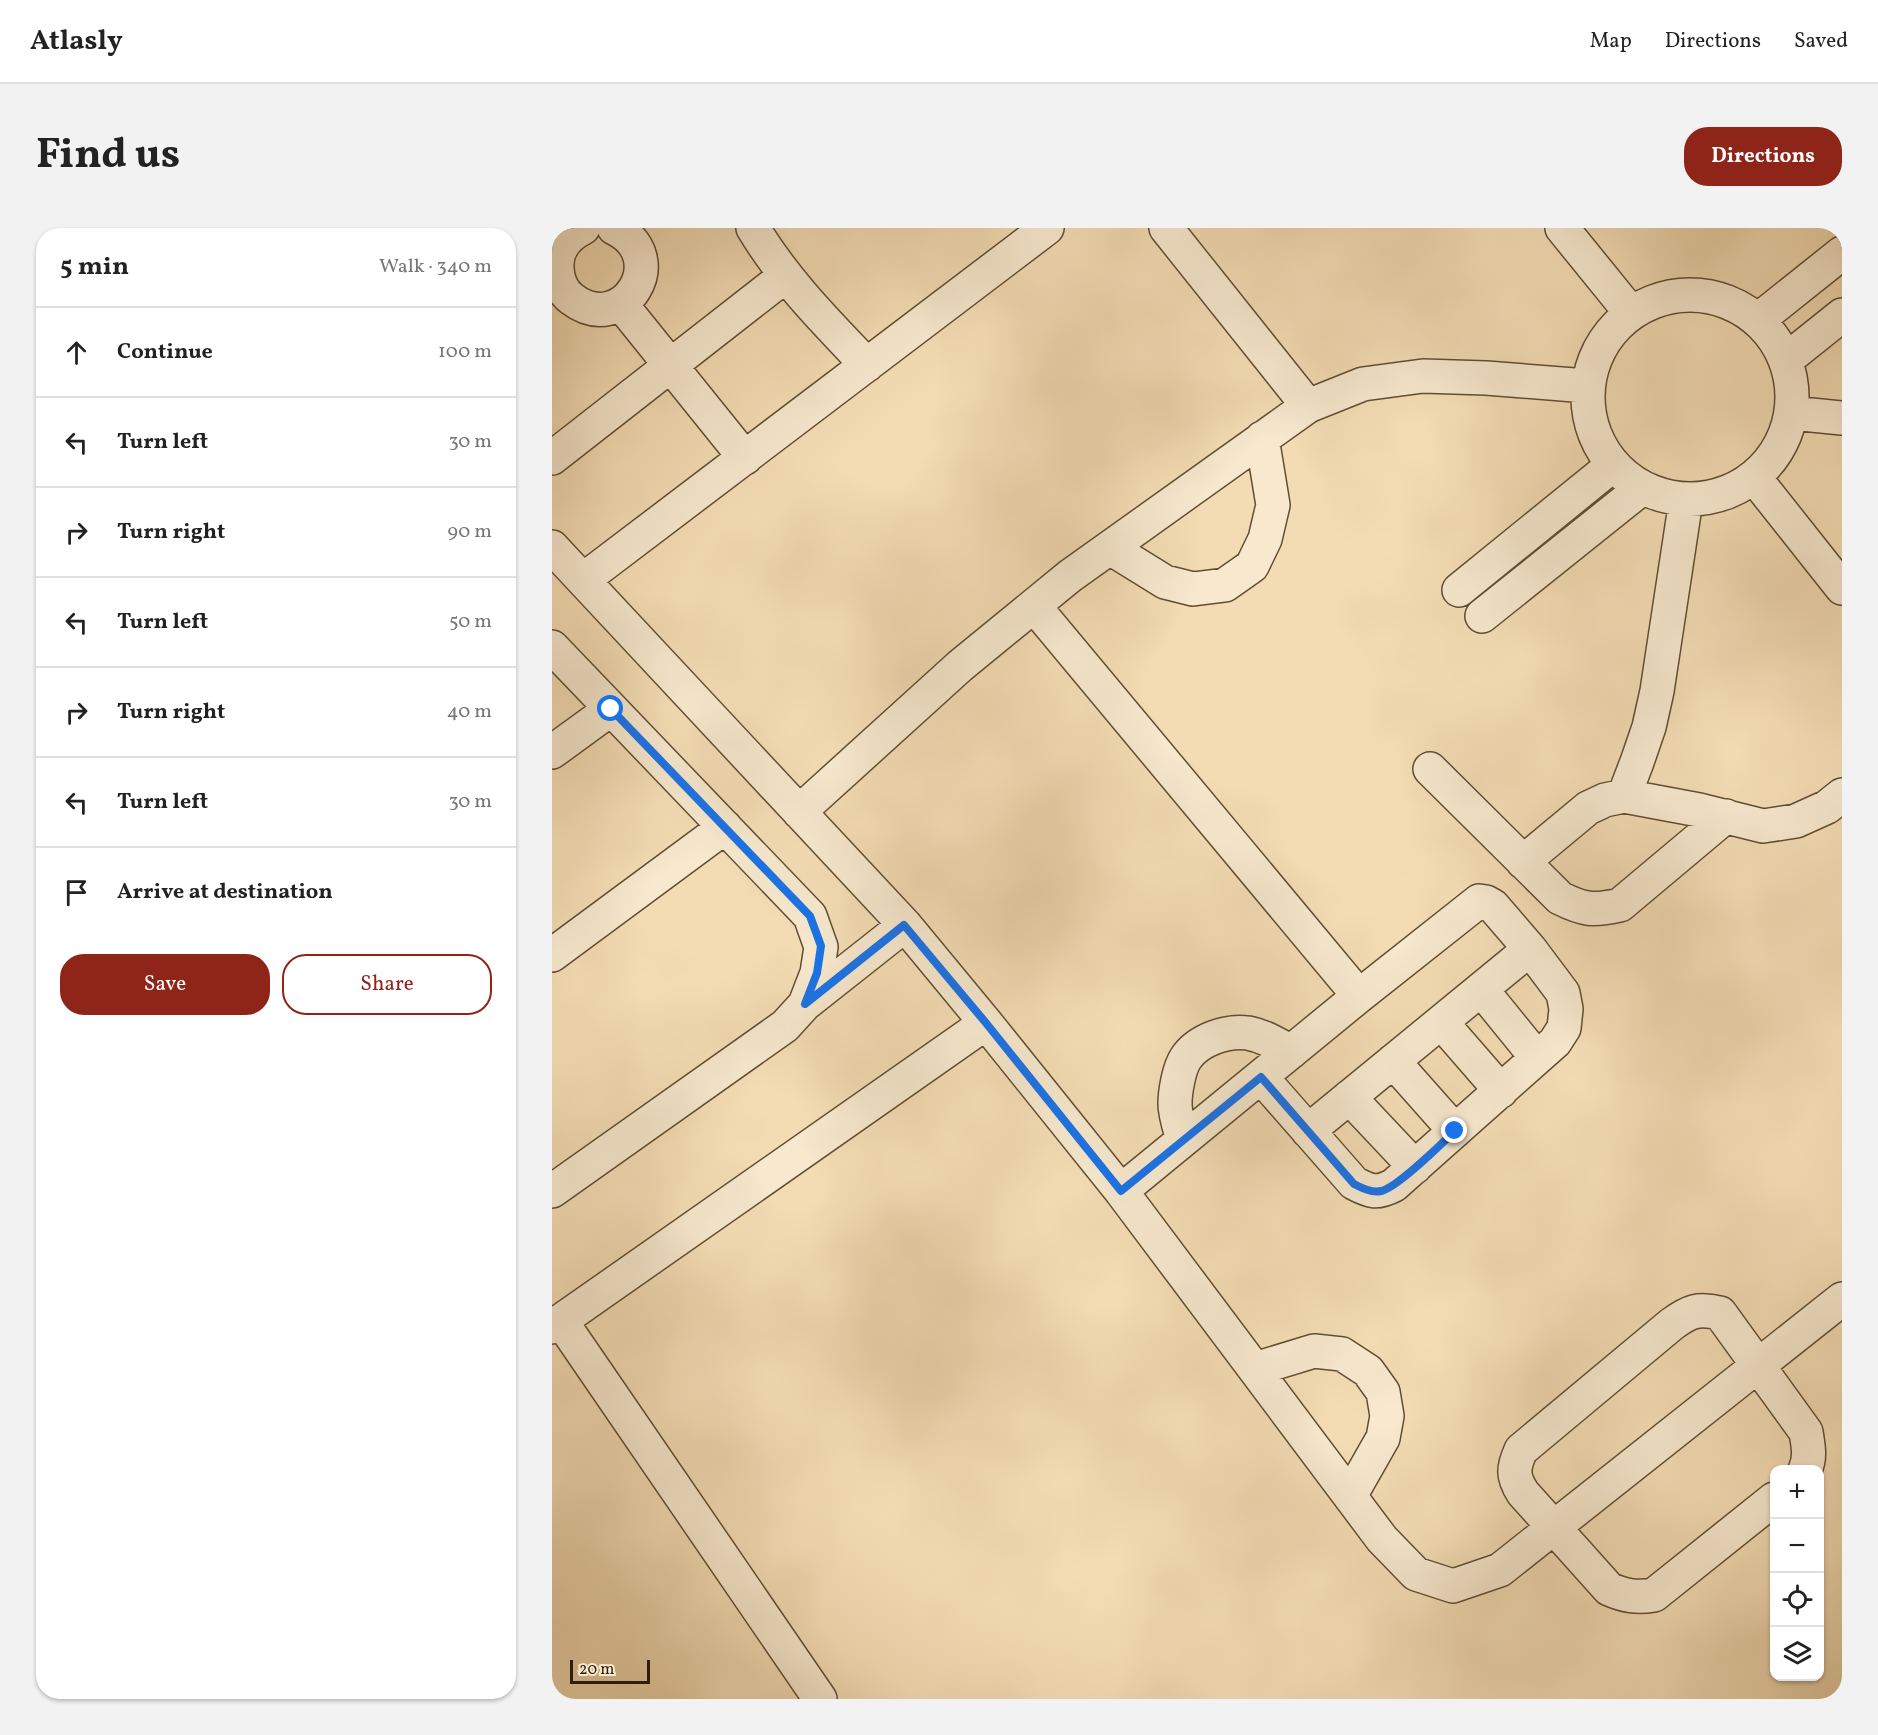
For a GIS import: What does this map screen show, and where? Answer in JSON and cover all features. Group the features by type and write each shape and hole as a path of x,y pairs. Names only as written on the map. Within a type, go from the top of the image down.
{"lane":[{"path":"753,228 785,276 867,365"},
{"path":"583,580 1047,228"},
{"path":"1166,228 1308,406"},
{"path":"1562,228 1630,313"},
{"path":"575,230 564,242 559,252 556,264 557,291 588,308 599,310 621,304 637,287 641,275 641,264 632,233"},
{"path":"1758,320 1842,253"},
{"path":"552,458 785,276"},
{"path":"1696,295 1718,299 1739,307 1758,320 1779,345 1786,360 1792,386 1792,413 1785,437 1772,459 1754,477 1734,490 1711,498 1686,500 1664,496 1642,488 1626,478 1613,465 1597,441 1588,414 1587,386 1592,364 1601,344 1614,327 1630,313 1651,302 1673,296 1696,295"},
{"path":"621,304 745,458"},
{"path":"1786,360 1842,315"},
{"path":"800,812 960,666 1070,576 1308,406 1363,384 1423,376 1486,378 1587,386"},
{"path":"1792,413 1842,418"},
{"path":"1110,548 1165,582 1193,589 1225,585 1252,566 1265,539 1273,505 1262,438"},
{"path":"1459,590 1613,465"},
{"path":"1754,477 1842,588"},
{"path":"1482,616 1642,488"},
{"path":"1624,796 1646,736 1657,691 1686,500"},
{"path":"552,547 904,925 1121,1191 1382,1539 1416,1574 1453,1586 1500,1570 1842,1299"},
{"path":"1034,606 1359,996"},
{"path":"552,647 810,916 821,946 817,973 805,1004"},
{"path":"552,752 611,709"},
{"path":"1430,769 1560,898 1577,906 1598,910 1620,905 1726,816"},
{"path":"1523,862 1588,808 1605,800 1624,796 1726,816 1763,826 1796,821 1827,807 1842,795"},
{"path":"552,955 725,827"},
{"path":"1121,1191 1359,996 1479,901 1493,906 1530,949 1563,993 1566,1009 1564,1028 1556,1042 1395,1185 1381,1192 1368,1191 1354,1184 1261,1077"},
{"path":"552,1191 785,1026 805,1004 904,925"},
{"path":"1308,1131 1530,949"},
{"path":"1481,989 1537,1058"},
{"path":"1441,1022 1501,1091"},
{"path":"820,1699 557,1324 986,1023"},
{"path":"1183,1140 1174,1105 1178,1080 1186,1058 1206,1041 1225,1034 1248,1033 1269,1039 1291,1052"},
{"path":"1393,1061 1455,1131"},
{"path":"1349,1097 1414,1167"},
{"path":"1770,1502 1654,1595 1639,1598 1610,1589 1523,1493 1516,1481 1514,1465 1521,1450 1672,1324 1685,1314 1703,1309 1720,1313 1806,1432 1809,1450 1807,1465"},
{"path":"1255,1369 1314,1351 1342,1354 1368,1371 1383,1392 1387,1416 1383,1438 1350,1496"}],"route":[{"path":"611,709 810,916 821,946 817,973 805,1004 904,925 1121,1191 1261,1077 1354,1184 1368,1191 1381,1192 1395,1185 1455,1131"}]}
